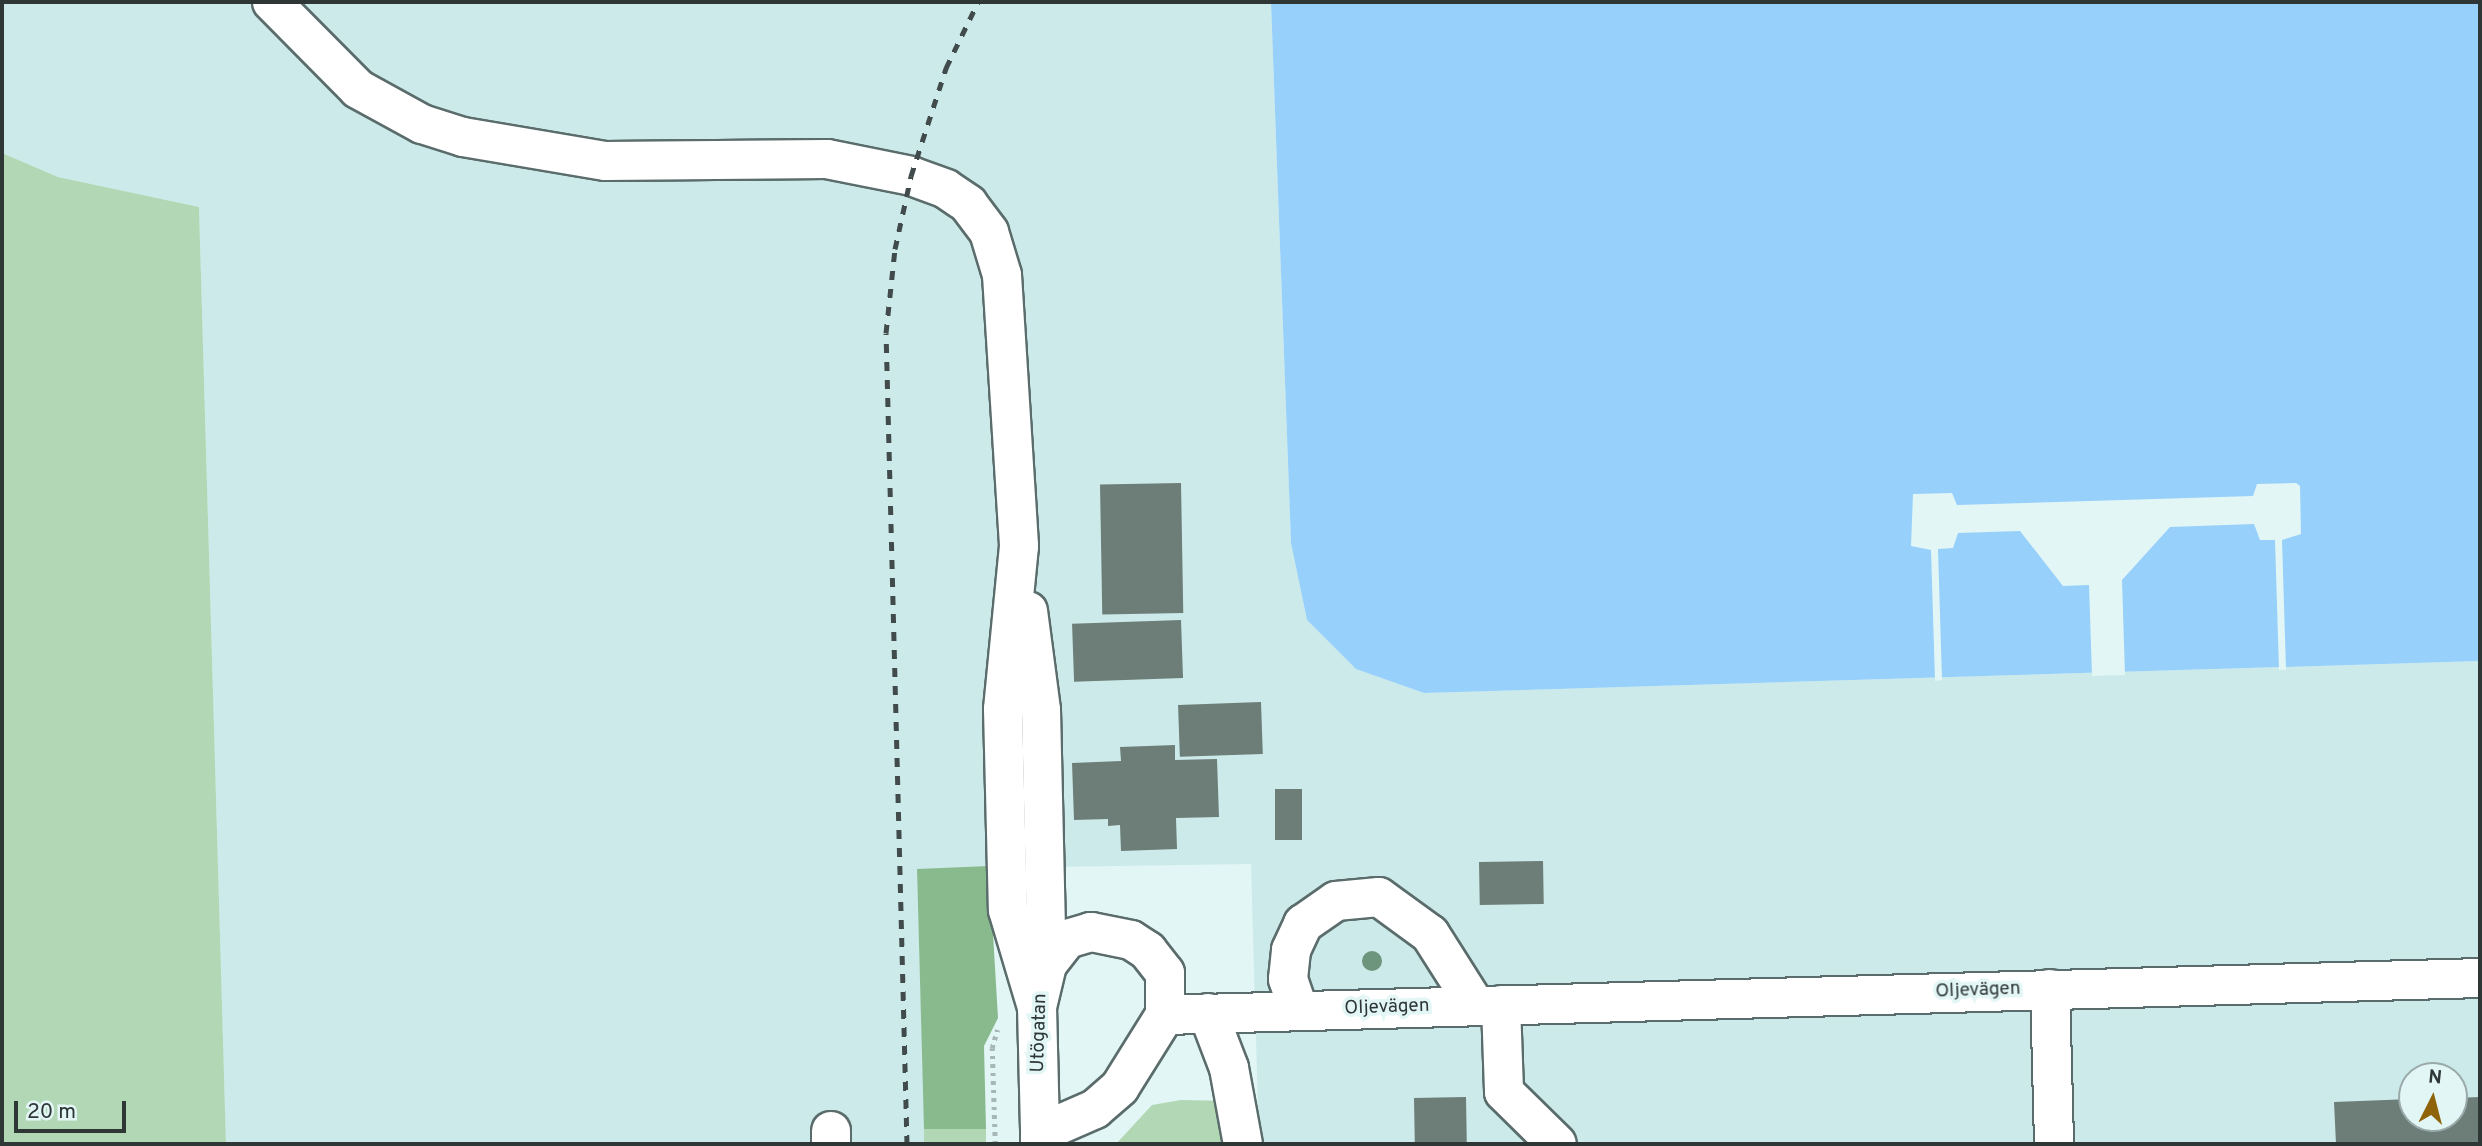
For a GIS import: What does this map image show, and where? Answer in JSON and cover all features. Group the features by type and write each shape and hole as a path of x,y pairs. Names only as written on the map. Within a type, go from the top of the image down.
{"street":[{"path":"272,2 358,89 422,124 463,137 605,161 827,159 911,176 946,189 968,204 989,232 1002,275 1020,547 1041,710 1047,965"},
{"path":"1020,547 1003,709 1009,910 1037,1007"},
{"path":"1299,1011 1288,979 1291,950 1303,923 1336,901 1379,897 1430,934 1488,1005 1504,1092 1557,1144"},
{"name":"Utögatan","path":"1099,933 1131,940 1148,951 1165,973 1165,1015 1120,1087 1095,1109 1040,1138 1037,1007 1047,965 1067,939 1099,933"},
{"name":"Oljevägen","path":"1165,1015 2480,978"},
{"path":"2050,989 2054,1144"},
{"path":"1208,1013 1229,1068 1243,1144"}],"shaded area":[{"path":"2,2 1271,2 1291,543 1307,620 1356,669 1424,693 2480,661 2480,1144 1259,1144 1251,864 917,869 925,1144 226,1144 199,207 58,177 2,153"}],"green space":[{"path":"2,153 58,177 199,207 226,1144 2,1144"},
{"path":"989,866 998,1018 984,1046 986,1129 924,1129 917,869"},
{"path":"1181,1100 1229,1101 1235,1144 1116,1144 1152,1105"},
{"path":"924,1129 986,1129 986,1144 924,1144"}],"water":[{"path":"1271,2 2480,2 2480,661 1424,693 1356,669 1307,620 1291,543"}],"pier":[{"path":"2296,483 2300,486 2301,534 2282,540 2286,670 2279,670 2275,540 2260,540 2254,524 2170,527 2122,580 2125,675 2092,676 2089,585 2063,586 2020,531 1958,533 1953,548 1938,549 1942,680 1935,681 1931,550 1911,546 1913,494 1952,493 1957,505 2253,496 2257,484"}],"building":[{"path":"1181,483 1183,613 1102,614 1100,484"},
{"path":"1181,620 1183,678 1074,682 1072,624"},
{"path":"1261,702 1263,754 1180,757 1178,705"},
{"path":"1175,745 1175,760 1217,759 1219,817 1176,818 1177,849 1121,851 1120,825 1108,826 1108,819 1074,820 1072,763 1121,761 1120,747"},
{"path":"1275,789 1302,789 1302,840 1275,840"},
{"path":"1543,861 1544,904 1480,905 1479,862"},
{"path":"1466,1097 1467,1144 1415,1144 1414,1098"},
{"path":"2468,1097 2480,1097 2480,1144 2336,1144 2334,1102 2398,1100 2398,1132 2468,1132"}],"railway":[{"path":"907,1144 886,333 895,249 911,176 946,68 978,2"}]}
